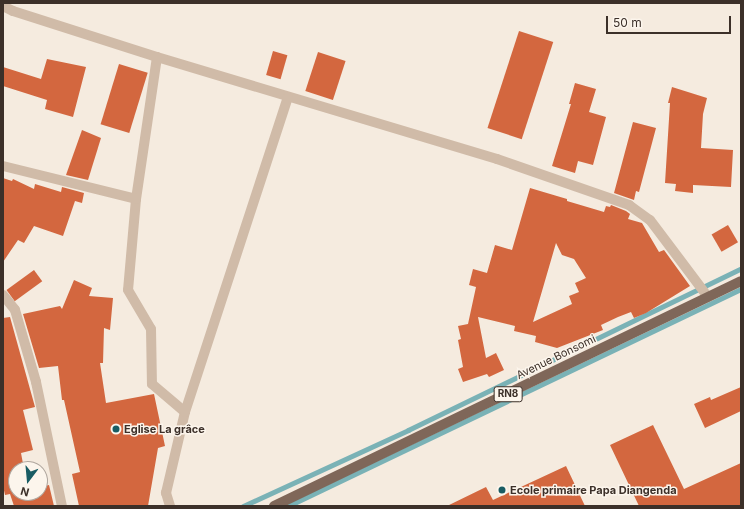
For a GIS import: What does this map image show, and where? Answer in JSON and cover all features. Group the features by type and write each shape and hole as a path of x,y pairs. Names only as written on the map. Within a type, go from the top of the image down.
{"main road":[{"name":"Avenue Bonsomi","path":"274,506 741,281"}],"street":[{"path":"3,6 13,11 156,57 497,159 629,204 650,220 708,297"},
{"path":"156,57 136,199 128,290 151,329 152,384 185,412"},
{"path":"170,506 166,493 185,412 288,97"},
{"path":"3,166 136,199"},
{"path":"3,295 15,310 36,382 62,506"}],"building":[{"path":"519,31 553,42 522,139 487,128"},
{"path":"273,51 287,55 281,79 266,75"},
{"path":"318,52 346,61 333,100 305,91"},
{"path":"47,59 86,67 73,117 45,109 47,100 3,86 3,67 41,79"},
{"path":"119,64 148,73 129,133 101,124"},
{"path":"575,83 596,89 589,112 606,117 593,165 578,161 575,173 552,166 571,104 569,104"},
{"path":"672,87 707,98 703,114 701,148 733,150 731,187 693,185 693,193 675,191 676,184 665,183 670,103 668,103"},
{"path":"633,122 656,128 639,192 636,191 634,200 614,193"},
{"path":"82,130 101,138 88,180 66,175"},
{"path":"3,178 12,181 13,179 34,189 35,184 61,192 62,187 84,193 82,203 75,201 63,236 34,226 24,243 18,240 3,262"},
{"path":"530,188 604,212 606,206 610,207 611,205 626,211 630,214 628,219 642,223 659,252 664,250 690,286 646,313 634,318 631,312 618,317 601,325 603,330 557,348 535,342 536,336 514,331 515,326 478,317 486,358 496,353 504,370 489,377 487,374 463,382 458,369 463,367 458,340 461,339 458,326 468,324 476,287 469,285 473,269 487,273 495,245 512,250","holes":["556,243 562,255 574,259 586,278 575,283 579,292 569,296 572,304 533,322"]},
{"path":"728,225 738,242 722,252 712,234"},
{"path":"34,270 42,281 15,301 6,290"},
{"path":"74,280 92,288 89,296 113,298 110,330 104,328 103,363 100,363 106,403 154,394 165,446 158,448 148,506 79,506 72,474 80,472 64,400 62,400 58,366 39,368 23,314 60,306 62,309"},
{"path":"10,317 35,407 23,410 33,450 21,453 22,461 8,461 8,494 5,495 3,486 3,318"},
{"path":"741,387 741,411 705,428 694,404 710,397 711,400"},
{"path":"653,425 684,489 741,463 741,506 639,506 610,445"},
{"path":"566,466 585,506 447,506 486,487 493,500"},
{"path":"49,485 54,506 14,506 12,501 48,501"}],"waterway":[{"path":"243,506 408,430 741,268"},
{"path":"288,506 741,289"}],"place":[{"name":"Eglise La grâce","path":"116,429"},
{"name":"Ecole primaire Papa Diangenda","path":"502,490"}]}
